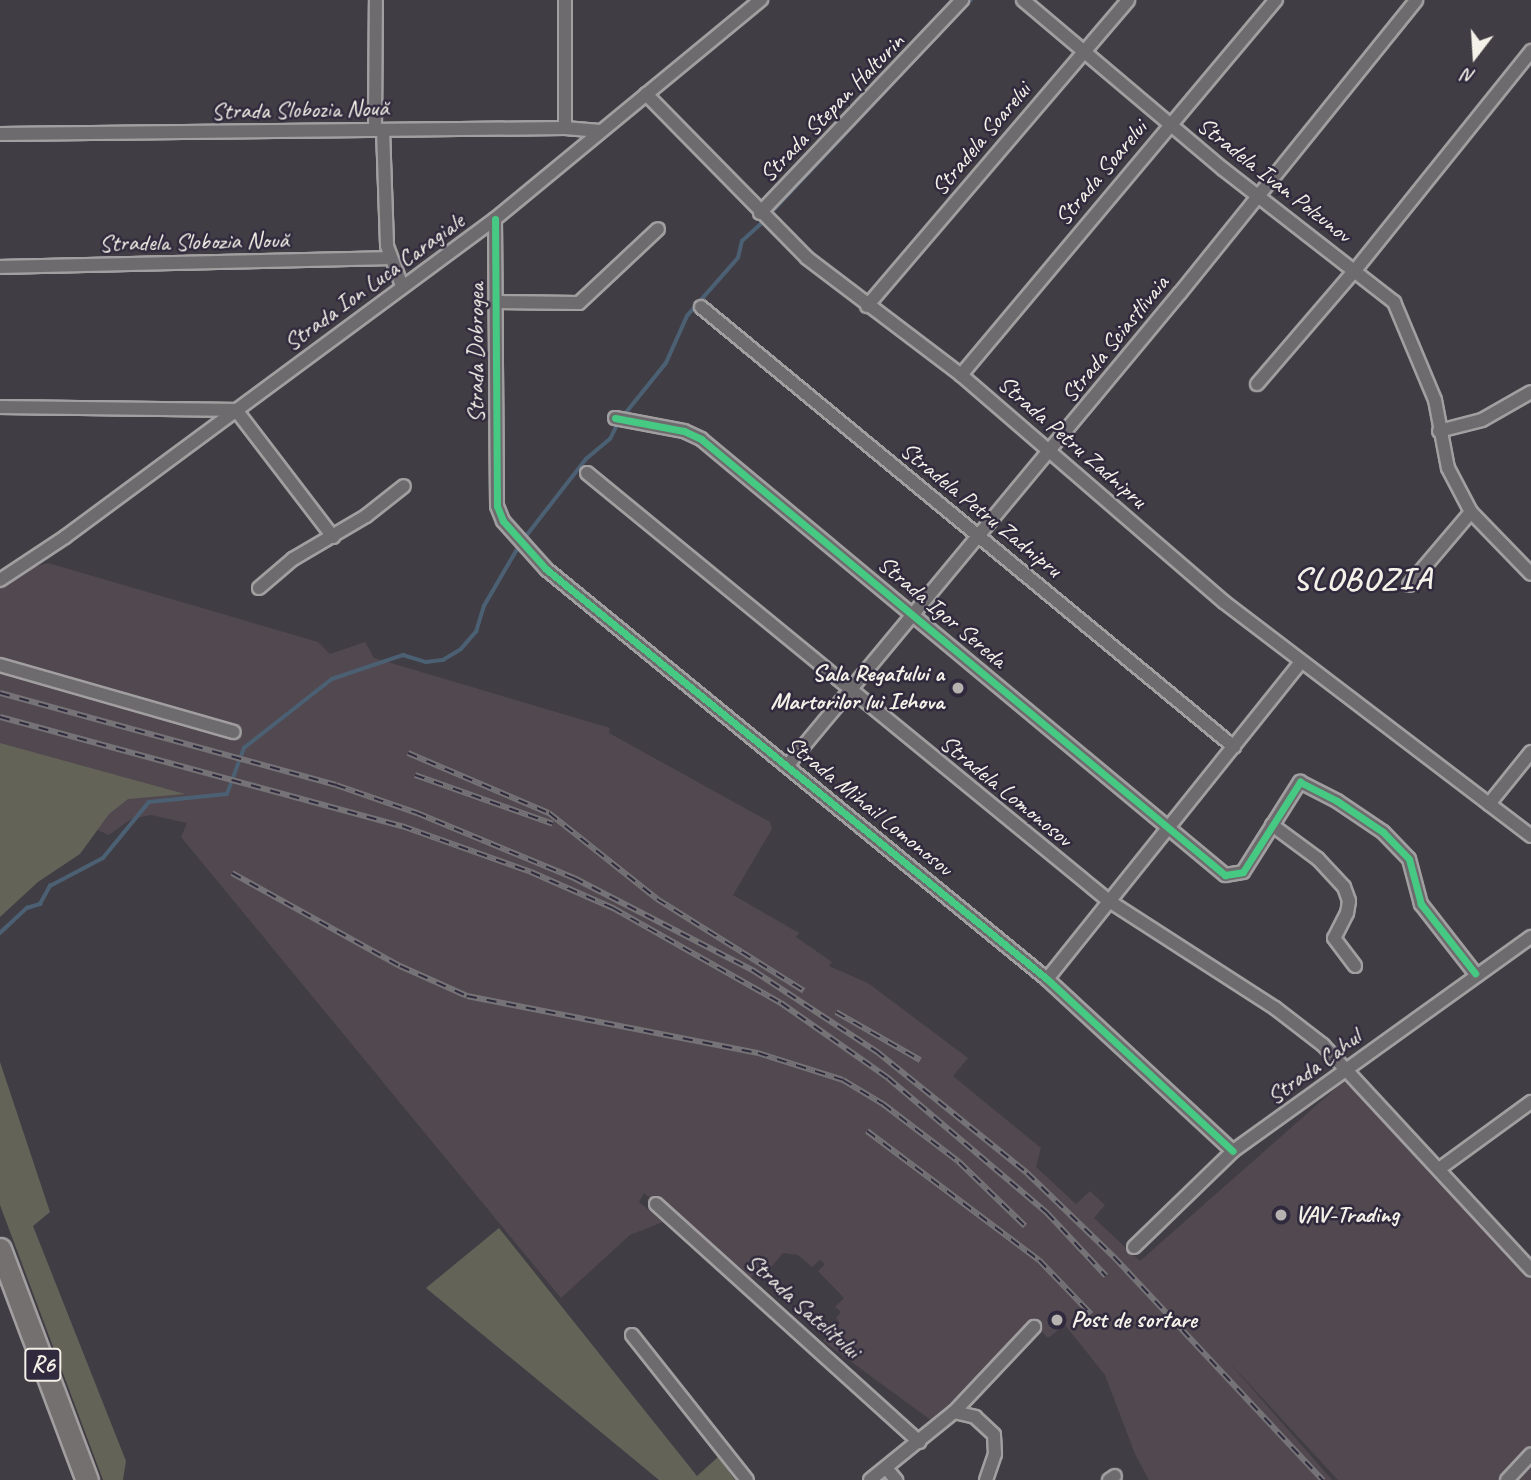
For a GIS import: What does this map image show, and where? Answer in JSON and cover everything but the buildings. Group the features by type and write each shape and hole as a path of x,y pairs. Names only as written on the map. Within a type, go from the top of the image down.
{"highway":[{"name":"R6","path":"0,1249 86,1480"}],"street":[{"path":"376,0 379,130 388,257 402,286"},
{"path":"565,0 565,128"},
{"name":"Strada Ion Luca Caragiale","path":"0,580 495,219 761,0"},
{"name":"Strada Stepan Halturin","path":"760,213 962,0"},
{"name":"Stradela Ivan Polzunov","path":"1023,0 1082,54 1256,196 1356,269 1400,310 1435,401 1448,468 1471,512 1531,574"},
{"name":"Stradela Soarelui","path":"867,306 1128,0"},
{"name":"Strada Soarelui","path":"961,375 1276,0"},
{"name":"Strada Sciastlivaia","path":"787,766 1051,450 1416,0"},
{"path":"1257,384 1356,269 1531,51"},
{"name":"Strada Petru Zadnipru","path":"646,94 807,258 961,375 1224,602 1531,836"},
{"name":"Strada Slobozia Nouă","path":"0,134 565,128 600,131"},
{"name":"Strada Dobrogea","path":"495,219 497,486"},
{"path":"495,302 579,303 658,229"},
{"name":"Stradela Slobozia Nouă","path":"0,267 388,257"},
{"name":"Stradela Petru Zadnipru","path":"701,307 1234,747"},
{"path":"1439,431 1482,420 1531,392"},
{"path":"0,407 236,410 332,537"},
{"name":"Strada Igor Sereda","path":"615,418 684,431 701,439 1224,875 1243,872 1272,825"},
{"name":"Stradela Lomonosov","path":"587,473 850,692 1110,901 1297,1023 1347,1069 1531,1269"},
{"path":"259,588 293,559 332,537 404,486"},
{"name":"Strada Mihail Lomonosov","path":"497,486 503,521 546,569 1047,979 1233,1151"},
{"path":"1409,585 1471,512"},
{"path":"1047,979 1301,662"},
{"path":"0,665 234,732"},
{"path":"1489,804 1531,752"},
{"path":"1355,966 1334,938 1347,913 1345,887 1318,859 1272,825 1300,782 1383,832 1409,859 1421,904 1475,974"},
{"name":"Strada Cahul","path":"1134,1247 1233,1151 1451,996 1475,974 1531,937"},
{"path":"1439,1169 1531,1102"},
{"name":"Strada Satelitului","path":"656,1204 919,1442"},
{"path":"870,1480 954,1412 1034,1327"},
{"path":"632,1335 747,1480"},
{"path":"954,1412 975,1417 994,1435 996,1447 986,1480"},
{"path":"1507,1480 1531,1454"},
{"path":"887,1468 896,1480"}],"shaded area":[{"path":"48,563 318,642 330,654 365,642 374,658 610,728 609,733 770,822 772,829 733,895 799,933 796,937 832,962 829,966 868,983 968,1058 953,1076 1041,1148 1036,1167 1076,1204 1090,1191 1105,1205 1094,1218 1140,1261 1345,1080 1531,1267 1531,1480 1338,1480 1228,1361 1332,1480 1149,1480 1135,1454 1105,1375 1065,1325 1048,1338 1033,1322 932,1421 823,1341 840,1323 836,1318 841,1312 835,1307 844,1298 818,1271 825,1264 820,1260 812,1267 798,1255 783,1253 768,1271 761,1265 747,1282 644,1193 639,1202 663,1222 630,1235 561,1298 181,837 187,823 151,815 131,819 109,835 76,821 0,836 0,586 27,569"},
{"path":"0,743 185,794 128,799 109,814 80,854 38,882 0,917"},
{"path":"0,1062 50,1212 33,1226 126,1461 123,1480 103,1480 0,1205"},
{"path":"499,1228 697,1476 718,1457 735,1480 659,1480 426,1288"}],"waterway":[{"path":"770,214 971,0"},
{"path":"624,415 666,363 687,316 738,258 742,241 765,220"},
{"path":"523,540 586,459 610,439 619,421"},
{"path":"0,933 27,908 40,904 50,886 103,858 149,802 227,794 244,748 332,679 403,655 426,662 443,660 461,649 476,632 484,606 519,546"}],"railway":[{"path":"0,693 336,785 417,813 574,878 754,971 876,1051 1027,1173 1114,1257 1323,1480"},
{"path":"0,717 402,826 531,872 613,908 781,1003 888,1078 1047,1213 1106,1276"},
{"path":"408,753 549,813 657,899 804,991"},
{"path":"415,775 553,824"},
{"path":"232,873 400,966 467,996 758,1053 843,1080 883,1104 959,1162 1025,1226"},
{"path":"836,1012 920,1060"},
{"path":"867,1131 1039,1260 1091,1314"}],"cycle path":[{"path":"495,219 497,506 503,521 546,569 1047,979 1233,1151"},
{"path":"615,418 684,431 701,439 1225,875 1243,872 1300,782 1337,801 1383,832 1409,859 1421,904 1475,973"}],"place":[{"name":"Sala Regatului a Martorilor lui Iehova","path":"958,688"},
{"name":"VAV-Trading","path":"1281,1215"},
{"name":"Post de sortare","path":"1057,1320"}],"district":[{"name":"SLOBOZIA","path":"1363,579"}]}
